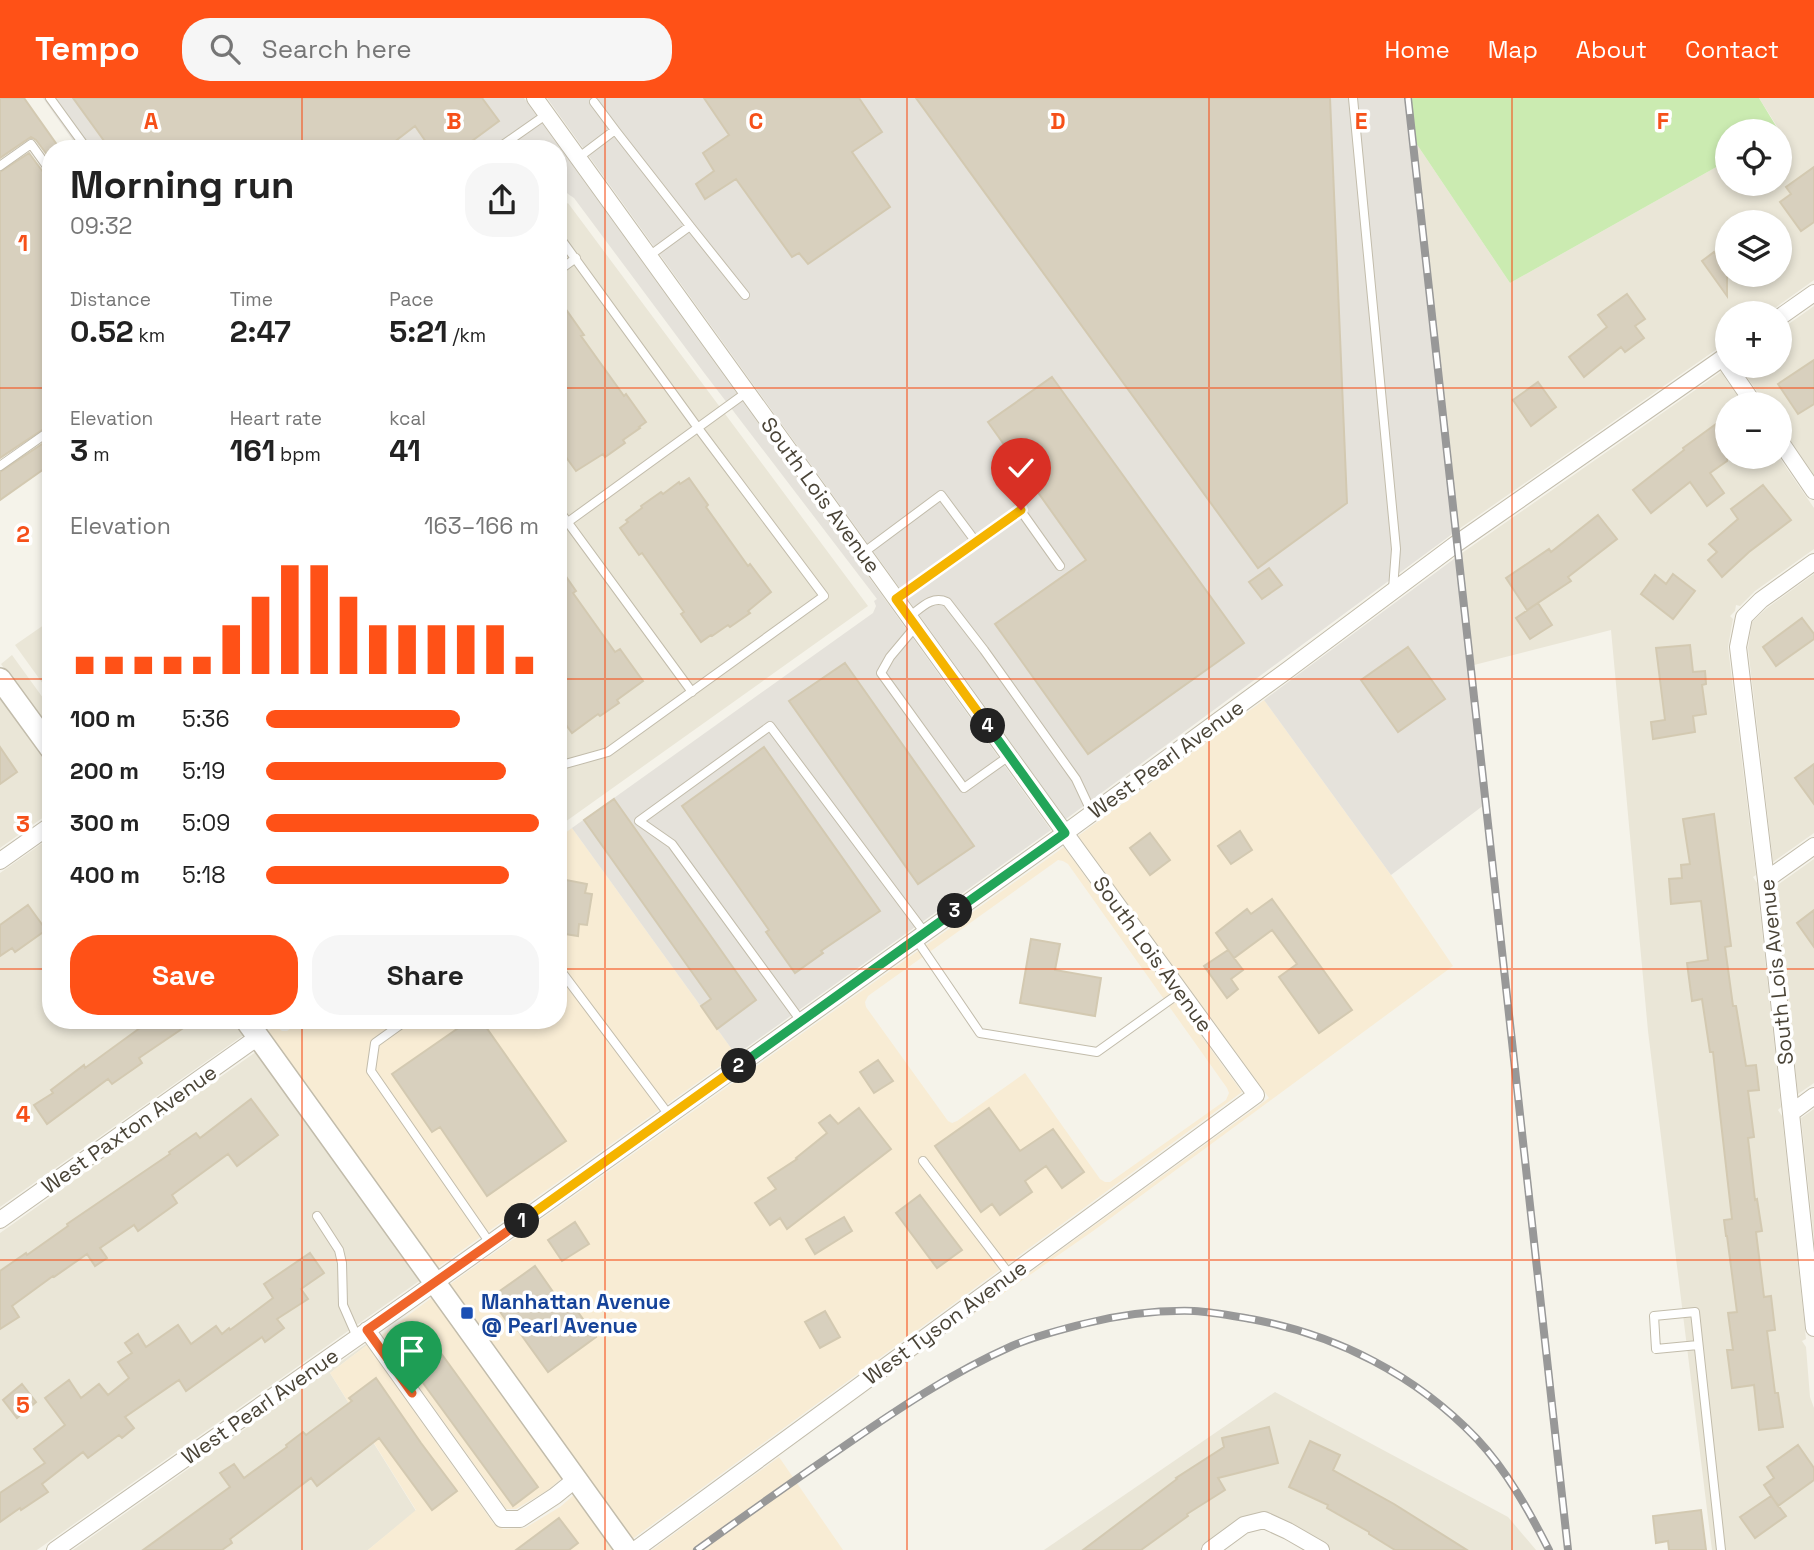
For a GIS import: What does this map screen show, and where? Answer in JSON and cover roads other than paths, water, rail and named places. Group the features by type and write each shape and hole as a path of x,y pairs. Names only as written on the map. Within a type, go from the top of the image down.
{"street":[{"name":"South Lois Avenue","path":"535,98 565,140"},
{"name":"South Lois Avenue","path":"567,142 1256,1095"},
{"path":"1792,309 1814,293"},
{"name":"West Pearl Avenue","path":"55,1550 1065,833 1456,544 1715,368"},
{"path":"1792,459 1814,491"},
{"name":"South Lois Avenue","path":"1814,562 1761,600 1744,617 1738,647 1814,1328"},
{"path":"0,679 42,737"},
{"path":"0,861 42,831"},
{"path":"1766,880 1814,846"},
{"path":"252,1029 627,1550"},
{"name":"West Paxton Avenue","path":"0,1220 252,1029"},
{"name":"West Tyson Avenue","path":"635,1550 1256,1095"},
{"path":"1791,1113 1814,1096"},
{"path":"362,1334 502,1519 520,1519 576,1479"},
{"path":"1210,1550 1244,1525 1264,1520 1321,1550"}],"lane":[{"path":"50,98 80,140"},
{"path":"1353,98 1396,549 1392,592"},
{"path":"594,102 746,295"},
{"path":"510,140 547,114"},
{"path":"578,158 615,130"},
{"path":"0,166 31,144 42,159"},
{"path":"649,256 690,226"},
{"path":"567,246 824,596 608,752 567,763"},
{"path":"567,264 576,258"},
{"path":"692,692 568,522 747,392"},
{"path":"0,466 42,436"},
{"path":"863,553 941,495 976,542"},
{"path":"896,599 1021,510 1060,566"},
{"path":"1009,756 964,788 881,673 913,622 934,599 947,602 984,650 1076,779 1092,813"},
{"path":"802,1021 672,844 639,821 770,726 921,936 980,1032 1097,1052 1181,992"},
{"path":"567,979 669,1115"},
{"path":"394,1029 375,1043 371,1071 490,1243"},
{"path":"923,1161 1010,1275"},
{"path":"317,1216 339,1250 343,1305 362,1334"},
{"path":"1698,1345 1656,1349 1654,1316 1695,1312 1721,1550"}],"railway":[{"path":"1408,98 1568,1550"},
{"path":"697,1550 924,1393 989,1357 1030,1339 1083,1324 1138,1314 1180,1311 1223,1314 1283,1326 1344,1347 1401,1377 1453,1416 1488,1451 1517,1492 1549,1550"}],"place":[{"name":"Manhattan Avenue @ Pearl Avenue","path":"467,1313"}]}
